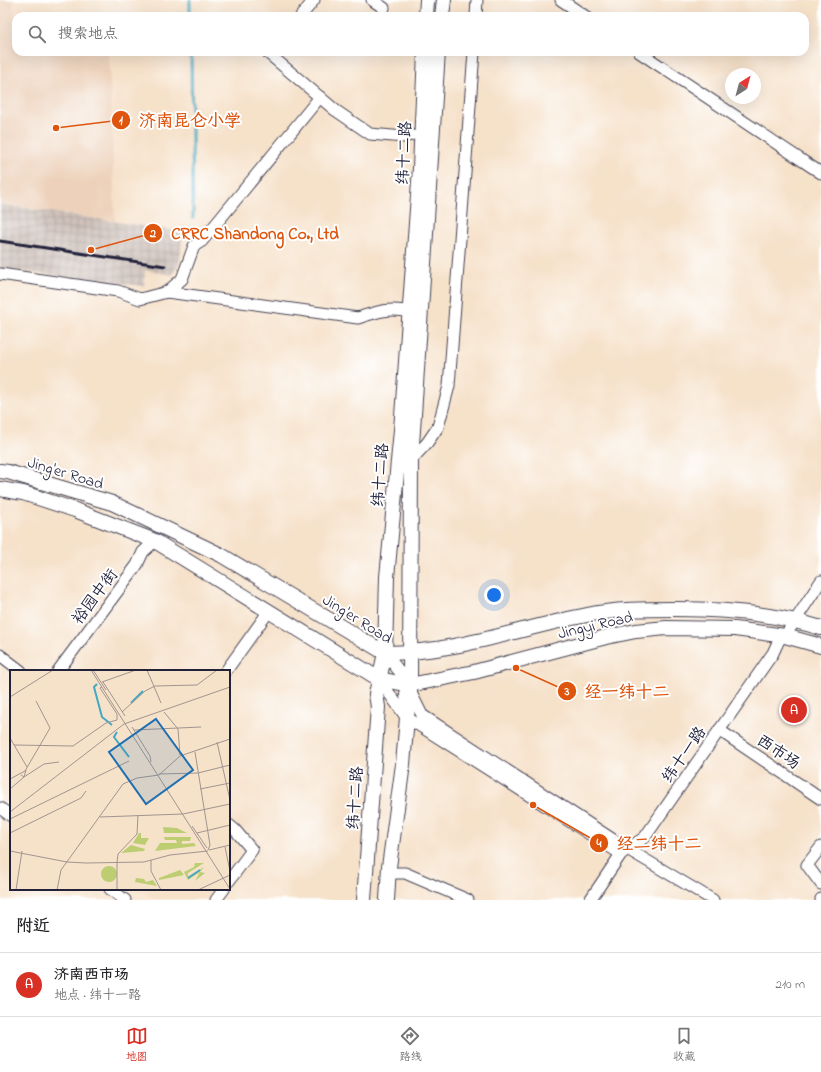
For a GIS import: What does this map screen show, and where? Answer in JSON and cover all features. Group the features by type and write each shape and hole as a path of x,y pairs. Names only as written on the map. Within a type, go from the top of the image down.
{"main road":[{"path":"426,12 427,0"},
{"path":"442,12 444,0"},
{"name":"纬十二路","path":"364,900 377,719 376,694 385,653 386,577 410,312 420,168 425,56"},
{"name":"纬十二路","path":"387,900 388,873 403,764 407,694 410,685 410,460 438,56"},
{"name":"Jing'er Road","path":"0,471 8,472 112,503 178,534 221,555 385,653"},
{"name":"Jing'er Road","path":"0,489 23,493 75,510 155,541 379,679"},
{"name":"Jingyi Road","path":"385,653 411,653 468,644 588,615 644,609 705,609 752,612 795,620 821,628"},
{"name":"Jingyi Road","path":"379,679 410,685 474,672 636,631 666,628 735,629 785,636 821,646"}],"street":[{"path":"304,12 314,0"},
{"path":"372,0 384,8"},
{"path":"476,12 478,0"},
{"path":"561,0 579,12"},
{"path":"271,56 336,110 370,134 404,138 411,135"},
{"path":"410,460 427,443 438,427 449,386 474,56"},
{"path":"645,56 821,173"},
{"path":"167,292 182,279 194,246 202,241 320,97"},
{"path":"0,274 118,291 140,299 167,292 358,318 382,309 400,309 410,312"},
{"name":"裕园中街","path":"59,670 137,565 143,552 155,541"},
{"name":"纬十一路","path":"590,900 625,852 645,837 773,653 779,640 785,636 821,581"},
{"path":"227,670 269,611"},
{"name":"Jing'er Road","path":"385,653 410,685 412,695 422,715 699,900"},
{"path":"0,655 20,670"},
{"name":"Jing'er Road","path":"379,679 406,717 625,852 713,900"},
{"name":"西市场","path":"719,730 821,799"},
{"path":"0,808 10,815"},
{"path":"230,826 252,850 230,881"},
{"path":"821,847 807,865 821,884"},
{"path":"388,873 405,873 468,900"},
{"path":"111,890 125,900"},
{"path":"216,900 223,890"}],"shaded area":[{"path":"0,0 13,0 12,56 109,56 115,221 0,203"},
{"path":"0,204 183,232 179,264 172,275 145,270 144,286 0,269"}],"waterway":[{"path":"190,0 190,12"},
{"path":"191,56 193,218"}],"railway":[{"path":"0,241 165,266"}],"place":[{"name":"济南昆仑小学","path":"56,128"},
{"name":"CRRC Shandong Co., Ltd","path":"91,250"},
{"name":"经一纬十二","path":"516,668"},
{"name":"济南西市场","path":"794,710"},
{"name":"经二纬十二","path":"533,805"}]}
